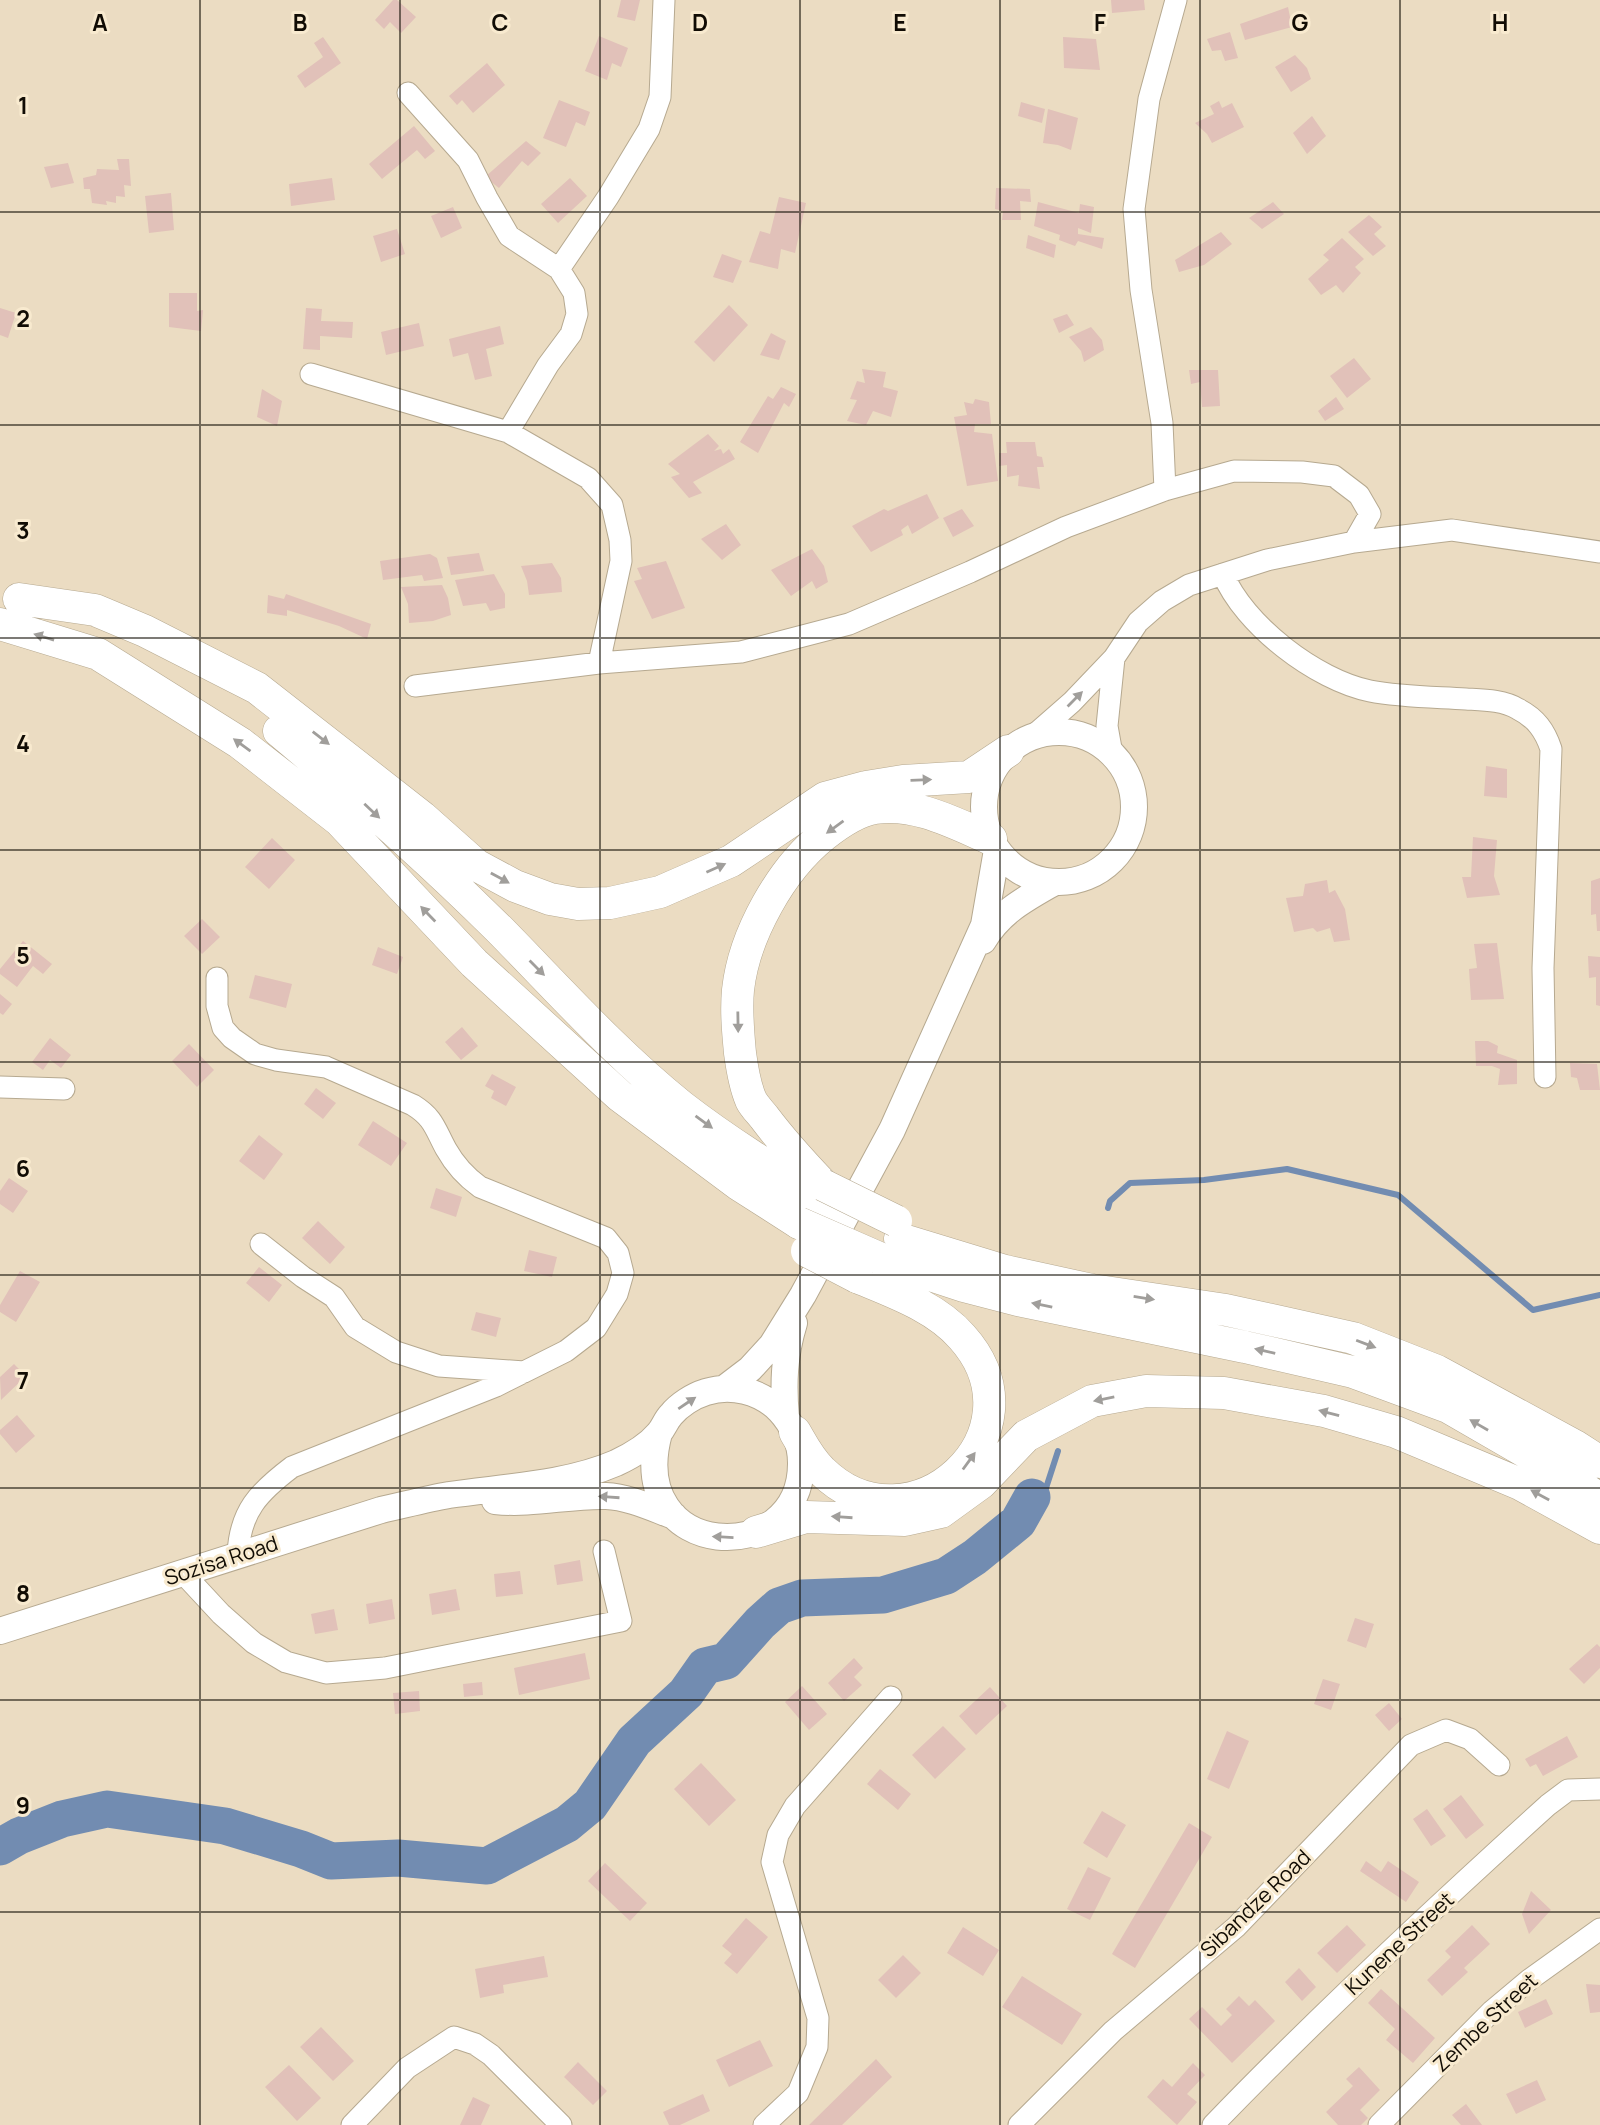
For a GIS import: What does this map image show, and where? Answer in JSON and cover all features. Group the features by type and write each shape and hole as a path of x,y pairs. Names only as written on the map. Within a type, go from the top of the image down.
{"highway":[{"path":"9,597 95,610 145,631 257,688 422,817 477,865 515,886 578,904 610,903 660,892 731,861 825,798 903,781 969,777 1020,744"},
{"path":"9,597 106,628 169,658 263,718 356,796 496,927 625,1057 681,1105 741,1149 829,1197"},
{"path":"0,624 98,654 240,743 339,820 474,962 620,1096 738,1184 803,1237 1005,1271 1092,1290 1226,1310 1353,1338 1437,1371 1600,1462"},
{"path":"994,845 931,813 898,807 873,808 842,821 810,846 779,885 764,911 750,944 738,988 737,1028 742,1067 752,1101 829,1197 883,1249 964,1286 1353,1372 1448,1407 1538,1459 1600,1499"},
{"path":"791,1425 810,1458 824,1473 850,1491 880,1500 907,1499 931,1491 951,1480 968,1465 983,1439 989,1411 987,1384 979,1357 961,1335 936,1315 904,1296 883,1249"},
{"path":"756,1532 806,1517 905,1520 941,1512 981,1483 1026,1436 1092,1401 1146,1391 1224,1393 1324,1411 1396,1432 1520,1484 1600,1528"}],"main road":[{"path":"1051,732 1070,732 1089,738 1112,754 1129,778 1134,797 1134,816 1129,835 1120,852 1107,866 1072,882 1053,883 1021,873 1008,863 994,845 984,813 984,796 993,772 1020,744 1051,732"},
{"path":"725,1388 750,1369 772,1345 803,1295 892,1130 984,925 994,845"},
{"path":"966,967 990,928 1014,904 1053,883"},
{"path":"791,1425 774,1405 759,1395 743,1390 725,1388 704,1392 686,1401 670,1415 659,1433 653,1454 654,1477 661,1498 674,1516 688,1527 721,1538 756,1532 773,1522 787,1508 801,1471 801,1451 791,1425 783,1382 787,1345 803,1295"},
{"path":"445,1496 574,1476 614,1463 638,1451 659,1433"},
{"path":"445,1496 515,1503 607,1496 628,1499 674,1516"},
{"name":"Sozisa Road","path":"0,1631 382,1510 445,1496"}],"street":[{"path":"559,269 608,197 649,129 660,97 664,0"},
{"path":"1165,490 1162,423 1141,290 1135,209 1149,99 1176,0"},
{"path":"408,93 468,160 509,236 559,269 574,293 577,314 571,334 548,365 508,432"},
{"path":"311,374 508,432 588,478 612,505 621,540 621,561 598,663"},
{"path":"415,686 598,663 741,652 849,624 1066,527 1165,490 1234,471 1302,472 1334,476 1359,495 1370,514 1354,542"},
{"path":"1020,744 1072,702 1114,658 1138,622 1162,601 1189,585 1267,560 1354,542 1452,530 1600,552"},
{"path":"1223,574 1241,607 1256,623 1271,637 1322,673 1347,685 1371,691 1494,701 1517,708 1535,721 1546,734 1551,749 1543,968 1545,1077"},
{"path":"1112,754 1107,726 1114,658"},
{"path":"217,978 217,1006 223,1028 232,1038 255,1054 276,1060 326,1067 425,1112 434,1123 455,1164 468,1178 480,1187 606,1238 618,1253 623,1273 617,1294 596,1328 566,1351 496,1386 292,1467 271,1483 250,1506 239,1532 238,1554"},
{"path":"0,1087 64,1089"},
{"path":"261,1244 334,1297 355,1327 396,1352 439,1366 524,1372"},
{"path":"182,1572 221,1614 254,1643 286,1661 326,1673 385,1668 621,1622 604,1551"},
{"path":"764,2125 798,2092 817,2047 818,2018 772,1861 778,1835 795,1806 891,1697"},
{"name":"Sibandze Road","path":"1019,2125 1113,2031 1236,1927 1411,1745 1446,1730 1470,1739 1499,1765"},
{"name":"Kunene Street","path":"1213,2125 1268,2067 1548,1805 1568,1790 1600,1789"},
{"name":"Zembe Street","path":"1378,2125 1501,2003 1528,1980 1600,1929"},
{"path":"352,2125 407,2068 454,2037 475,2044 491,2055 561,2125"}],"building":[{"path":"393,0 397,0 416,17 401,33 390,22 384,29 375,20"},
{"path":"621,0 640,0 635,21 617,17"},
{"path":"1111,0 1144,0 1145,10 1112,13"},
{"path":"1288,7 1292,27 1245,40 1240,24"},
{"path":"1230,32 1238,58 1225,61 1221,50 1212,51 1207,39"},
{"path":"599,36 628,48 621,67 612,63 607,80 585,71"},
{"path":"323,37 341,63 305,88 297,76 323,57 314,43"},
{"path":"1063,37 1096,39 1100,70 1064,68"},
{"path":"1295,55 1307,68 1311,79 1291,92 1275,67"},
{"path":"487,63 505,85 473,113 462,100 457,105 449,96"},
{"path":"559,100 590,112 585,126 576,122 566,147 543,138"},
{"path":"1219,101 1222,108 1232,103 1244,127 1212,143 1195,123 1214,114 1210,106"},
{"path":"1021,102 1045,109 1042,123 1018,116"},
{"path":"1048,109 1078,118 1071,150 1043,143"},
{"path":"1312,116 1326,136 1307,154 1293,133"},
{"path":"414,126 435,151 425,159 417,150 382,179 369,164"},
{"path":"526,141 541,153 528,166 522,161 499,188 485,177"},
{"path":"117,159 129,159 131,186 124,185 125,197 116,196 116,203 106,201 107,205 92,203 90,189 84,189 83,178 96,175 97,169 119,170"},
{"path":"68,163 74,183 51,188 44,167"},
{"path":"332,178 335,200 291,206 289,184"},
{"path":"570,178 587,196 558,223 541,204"},
{"path":"996,188 1030,189 1031,202 1020,201 1021,220 1002,220 1003,211 995,209"},
{"path":"171,193 174,230 149,233 145,196"},
{"path":"779,197 806,203 795,253 781,249 778,269 749,262 760,231 770,234"},
{"path":"1038,202 1079,213 1080,204 1094,207 1091,233 1078,228 1078,234 1104,238 1102,249 1078,241 1075,246 1059,240 1060,235 1034,226"},
{"path":"1273,202 1284,214 1262,229 1249,218"},
{"path":"453,207 462,228 441,238 431,216"},
{"path":"1369,215 1382,227 1374,234 1386,246 1373,256 1348,232"},
{"path":"397,229 405,254 381,262 373,236"},
{"path":"1221,232 1232,244 1204,265 1179,272 1175,260"},
{"path":"1028,235 1056,245 1054,258 1026,248"},
{"path":"1342,238 1364,259 1355,267 1361,273 1343,293 1336,285 1321,295 1308,279 1329,260 1323,255"},
{"path":"722,254 742,261 733,283 713,277"},
{"path":"169,293 197,293 197,311 203,310 201,331 169,327"},
{"path":"729,305 748,325 714,362 694,342"},
{"path":"0,308 16,313 8,338 0,335"},
{"path":"306,308 322,309 321,321 353,322 352,338 320,336 320,350 303,349"},
{"path":"1067,314 1074,325 1059,333 1053,319"},
{"path":"419,323 424,346 386,355 381,332"},
{"path":"500,326 504,344 486,349 492,376 475,380 468,353 453,357 449,339"},
{"path":"1091,327 1102,340 1104,350 1084,362 1081,351 1069,337"},
{"path":"771,333 786,341 779,360 760,355"},
{"path":"1354,358 1371,379 1347,398 1330,376"},
{"path":"862,369 886,372 883,387 898,391 891,417 873,411 866,425 847,421 857,400 850,399 857,381 865,383"},
{"path":"1189,370 1218,370 1220,406 1202,407 1200,382 1191,384"},
{"path":"781,387 796,394 789,407 784,403 758,453 740,442 768,396 773,399"},
{"path":"262,389 282,401 277,426 257,417"},
{"path":"1336,397 1344,409 1325,421 1318,411"},
{"path":"975,399 989,402 991,424 975,424 974,432 992,434 998,481 967,486 954,417 967,415 964,402 973,404"},
{"path":"708,434 719,446 714,451 721,449 723,454 729,449 735,459 693,482 702,493 689,498 671,477 680,474 668,464"},
{"path":"1006,442 1035,442 1037,456 1042,457 1044,467 1037,467 1040,489 1018,486 1019,475 1007,477 1007,465 999,466 999,453 1007,453"},
{"path":"927,494 939,518 912,534 908,525 901,530 903,535 871,552 852,526 884,509 888,511"},
{"path":"962,509 974,526 953,537 943,518"},
{"path":"726,524 741,545 722,560 701,539"},
{"path":"812,549 824,566 828,582 816,589 812,581 791,596 771,570"},
{"path":"479,553 484,571 451,575 447,557"},
{"path":"430,554 437,558 443,578 424,581 422,575 383,580 380,561"},
{"path":"666,561 685,608 652,619 634,581 642,579 637,568"},
{"path":"552,563 561,578 562,592 529,595 521,566"},
{"path":"494,574 505,594 505,608 490,611 486,603 463,606 455,580"},
{"path":"442,585 451,615 433,621 409,623 408,604 401,587"},
{"path":"286,594 371,624 367,639 339,626 287,610 287,616 267,613 268,595 284,599"},
{"path":"1486,766 1507,769 1507,798 1484,796"},
{"path":"1473,837 1497,840 1494,876 1500,895 1467,898 1462,877 1471,877"},
{"path":"272,838 295,860 269,889 245,867"},
{"path":"1600,878 1600,931 1597,931 1596,914 1591,915 1591,881"},
{"path":"1327,880 1329,893 1335,890 1345,909 1350,940 1334,942 1330,928 1317,932 1313,928 1294,932 1286,898 1303,896 1305,884"},
{"path":"202,919 220,937 202,954 184,936"},
{"path":"23,941 52,964 43,974 33,966 17,987 0,974 0,969"},
{"path":"1497,943 1504,999 1471,1000 1469,969 1477,968 1474,944"},
{"path":"378,947 403,957 397,974 372,965"},
{"path":"1588,956 1600,957 1600,1006 1596,1005 1596,977 1589,978"},
{"path":"255,975 292,984 286,1008 249,998"},
{"path":"0,994 12,1004 3,1015 0,1013"},
{"path":"462,1027 478,1046 461,1060 445,1042"},
{"path":"50,1038 71,1055 61,1068 50,1060 43,1070 32,1062"},
{"path":"1475,1041 1488,1041 1498,1046 1497,1053 1517,1060 1517,1084 1498,1085 1500,1069 1476,1066"},
{"path":"189,1044 214,1070 197,1087 172,1061"},
{"path":"1570,1063 1597,1064 1600,1090 1580,1090 1577,1078 1571,1077"},
{"path":"492,1074 516,1087 506,1106 491,1098 494,1091 485,1086"},
{"path":"316,1088 336,1103 323,1119 304,1104"},
{"path":"373,1121 407,1143 391,1166 358,1145"},
{"path":"259,1135 283,1154 264,1180 239,1161"},
{"path":"9,1178 28,1191 13,1213 0,1204 0,1191"},
{"path":"436,1188 462,1197 456,1217 430,1208"},
{"path":"318,1221 345,1247 330,1264 302,1238"},
{"path":"529,1250 557,1257 552,1277 524,1271"},
{"path":"259,1267 282,1285 269,1302 246,1283"},
{"path":"20,1271 40,1282 16,1322 0,1312 0,1305"},
{"path":"476,1312 501,1318 496,1337 471,1330"},
{"path":"14,1364 26,1376 1,1400 0,1377"},
{"path":"17,1415 35,1436 16,1453 0,1434 0,1430"},
{"path":"580,1560 583,1581 557,1585 554,1565"},
{"path":"520,1571 523,1594 496,1597 494,1574"},
{"path":"456,1589 460,1610 432,1615 429,1594"},
{"path":"392,1599 395,1619 369,1624 366,1604"},
{"path":"334,1609 338,1630 315,1634 311,1614"},
{"path":"1355,1618 1374,1624 1366,1648 1347,1641"},
{"path":"1597,1644 1600,1647 1600,1668 1584,1684 1569,1669"},
{"path":"585,1653 590,1679 519,1695 514,1668"},
{"path":"854,1658 863,1668 854,1677 862,1685 844,1701 828,1683"},
{"path":"1323,1679 1340,1684 1331,1710 1314,1704"},
{"path":"482,1682 483,1695 464,1697 463,1684"},
{"path":"802,1686 827,1714 809,1730 785,1702"},
{"path":"990,1687 1007,1706 976,1735 959,1716"},
{"path":"419,1691 420,1711 395,1714 393,1693"},
{"path":"1389,1703 1402,1719 1389,1731 1375,1715"},
{"path":"943,1726 966,1749 935,1779 912,1755"},
{"path":"1227,1731 1249,1741 1229,1789 1207,1779"},
{"path":"1567,1736 1578,1757 1543,1776 1536,1764 1530,1767 1525,1759"},
{"path":"701,1763 736,1800 709,1826 674,1789"},
{"path":"880,1769 911,1794 898,1810 867,1784"},
{"path":"1461,1795 1484,1825 1466,1839 1443,1809"},
{"path":"1427,1809 1446,1836 1431,1846 1413,1819"},
{"path":"1102,1811 1126,1825 1107,1858 1083,1843"},
{"path":"1189,1823 1212,1837 1135,1968 1112,1954"},
{"path":"1366,1861 1381,1872 1388,1861 1419,1882 1406,1902 1360,1871"},
{"path":"605,1863 647,1903 630,1921 588,1881"},
{"path":"1088,1867 1111,1878 1090,1920 1067,1909"},
{"path":"1531,1891 1551,1910 1529,1934 1522,1914"},
{"path":"746,1918 768,1937 737,1974 724,1963 732,1954 722,1946"},
{"path":"1347,1925 1366,1945 1337,1973 1317,1953"},
{"path":"1472,1925 1490,1944 1464,1968 1468,1972 1442,1996 1427,1980 1451,1957 1445,1951"},
{"path":"963,1927 999,1950 983,1976 947,1953"},
{"path":"903,1955 921,1973 896,1998 878,1980"},
{"path":"544,1956 548,1977 503,1985 504,1993 480,1998 475,1969"},
{"path":"1299,1968 1316,1987 1302,2001 1285,1982"},
{"path":"1022,1976 1082,2014 1062,2045 1002,2007"},
{"path":"1586,1984 1600,1985 1600,2012 1590,2013"},
{"path":"1381,1989 1435,2038 1413,2063 1386,2040 1395,2029 1368,2003"},
{"path":"1239,1996 1249,2006 1255,2000 1275,2021 1232,2063 1189,2019 1202,2007 1221,2026 1232,2015 1226,2009"},
{"path":"1546,1999 1553,2014 1525,2028 1518,2012"},
{"path":"321,2027 354,2061 333,2081 300,2047"},
{"path":"760,2040 773,2066 729,2087 716,2060"},
{"path":"876,2059 892,2077 842,2125 809,2125"},
{"path":"578,2062 607,2091 593,2105 564,2077"},
{"path":"1193,2063 1205,2075 1187,2094 1197,2102 1177,2125 1147,2097 1163,2079 1172,2087"},
{"path":"289,2065 321,2098 297,2121 265,2087"},
{"path":"1359,2067 1380,2090 1360,2110 1368,2118 1361,2125 1338,2125 1326,2112 1353,2086 1346,2079"},
{"path":"1537,2080 1546,2100 1516,2114 1506,2094"},
{"path":"703,2094 710,2111 680,2125 669,2125 663,2112"},
{"path":"473,2097 490,2105 481,2125 460,2125"},
{"path":"1466,2104 1482,2125 1461,2125 1452,2115"}],"waterway":[{"path":"1108,1208 1110,1201 1130,1183 1204,1180 1287,1169 1398,1195 1533,1310 1600,1295"},
{"path":"1032,1497 1046,1488 1058,1451"},
{"path":"0,1847 19,1836 62,1819 107,1809 225,1826 331,1861 398,1858 487,1866 567,1824 590,1805 634,1741 686,1693 705,1666 726,1661 779,1606 802,1598 883,1595 946,1576 975,1557 1018,1522 1032,1497"}]}
